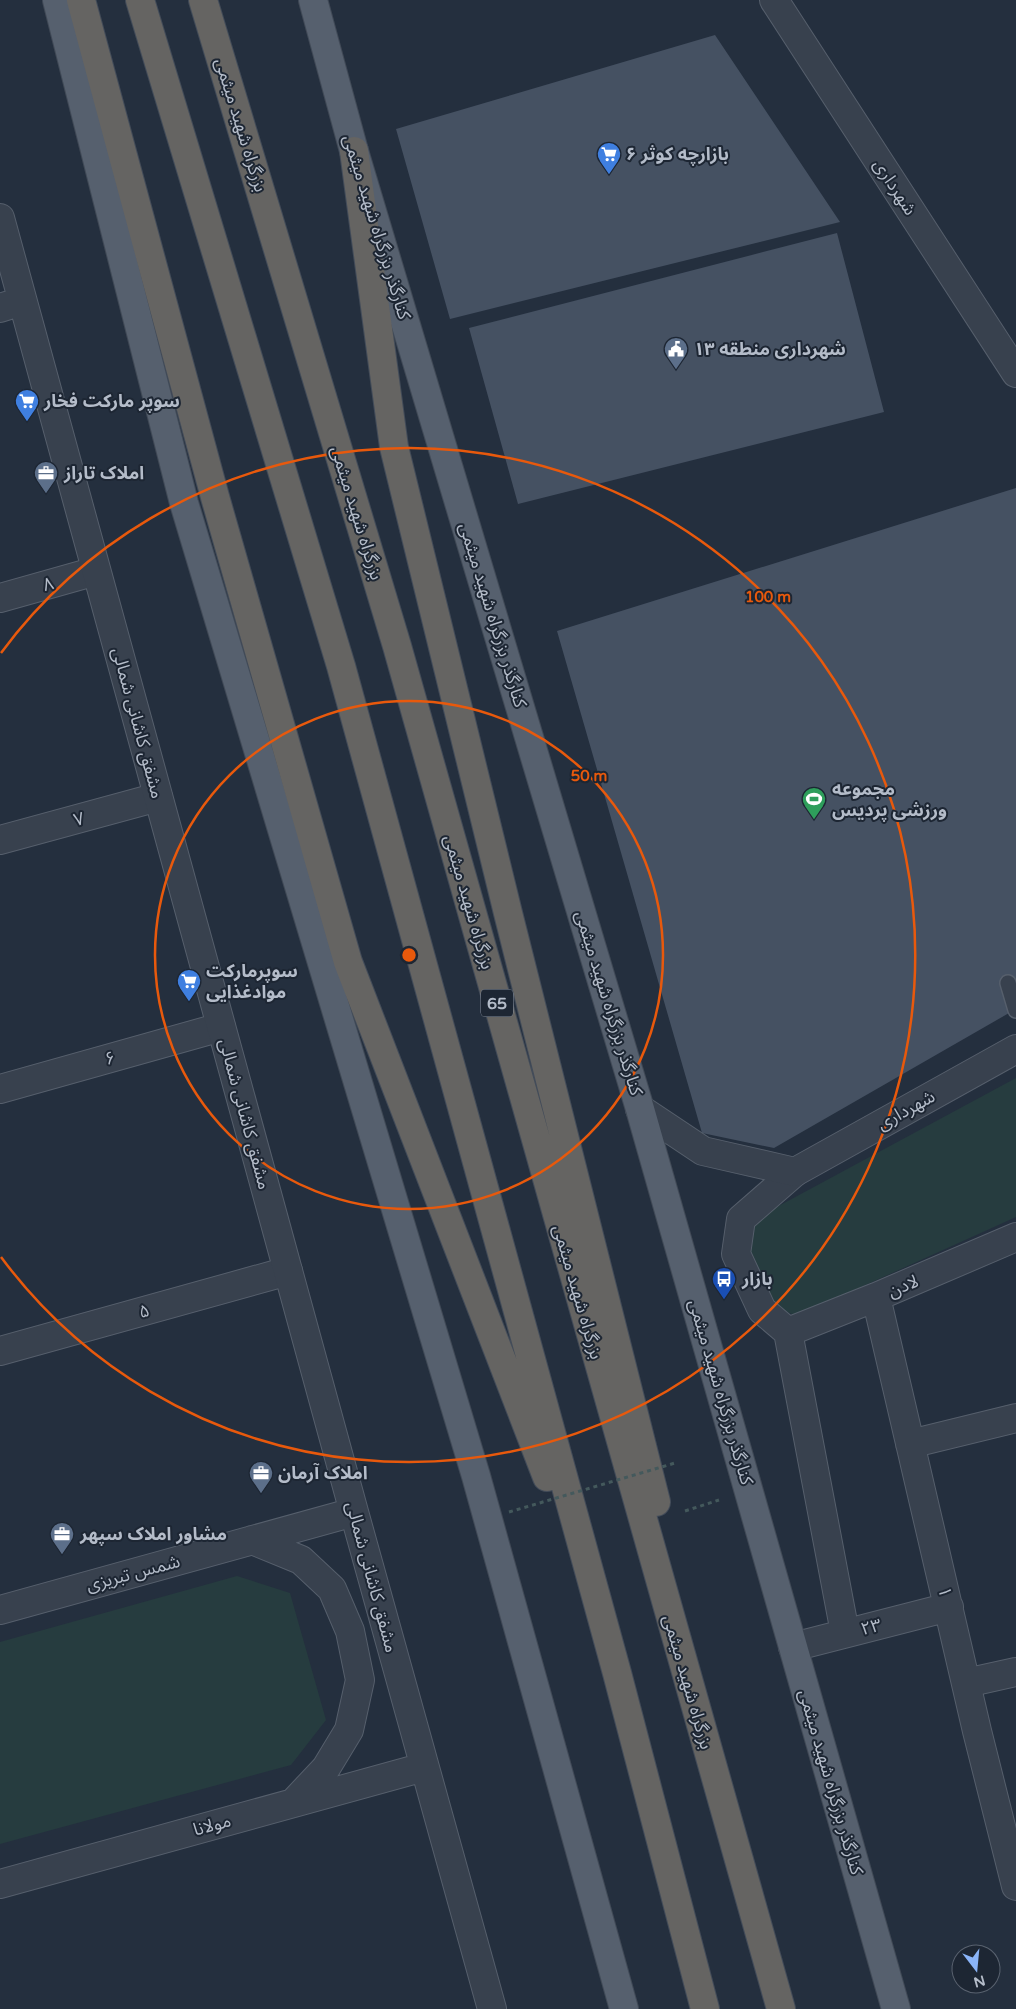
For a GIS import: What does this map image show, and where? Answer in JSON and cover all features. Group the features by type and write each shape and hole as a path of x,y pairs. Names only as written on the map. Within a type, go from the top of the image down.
{"highway":[{"path":"81,0 215,497 348,962 540,1458 617,1673"},
{"path":"140,0 341,666 617,1673 705,2009"},
{"name":"بزرگراه شهید میثمی","path":"203,0 397,646 781,2009"},
{"path":"354,151 394,447 508,913 660,1518 681,1657"}],"main road":[{"path":"57,0 184,503 473,1467 624,2009"},
{"name":"کنارگذر بزرگراه شهید میثمی","path":"313,0 354,151 640,1109 896,2009"}],"street":[{"name":"شهرداری","path":"774,0 1016,373"},
{"name":"مشفق کاشانی شمالی","path":"0,218 11,304 96,571 492,2009"},
{"name":"۸","path":"0,598 96,571"},
{"name":"۷","path":"0,840 158,797"},
{"name":"۶","path":"0,1089 221,1026"},
{"name":"شهرداری","path":"788,1332 762,1310 736,1254 742,1219 795,1172 1016,1049"},
{"path":"640,1109 703,1150 795,1172"},
{"name":"لادن","path":"788,1332 876,1297 1016,1237"},
{"name":"۵","path":"0,1351 288,1270"},
{"name":"۱","path":"876,1297 966,1683 1016,1886"},
{"path":"788,1332 845,1633"},
{"path":"910,1444 1016,1418"},
{"name":"شمس تبریزی","path":"0,1610 354,1512"},
{"path":"252,1540 301,1560 332,1589 350,1631 360,1680 349,1730 326,1768 294,1802"},
{"name":"۲۳","path":"793,1647 949,1608"},
{"path":"966,1683 1016,1672"},
{"name":"مولانا","path":"0,1884 424,1767"}],"lane":[{"path":"1008,983 1016,1010"}],"path":[{"path":"509,1512 675,1463"},
{"path":"660,1518 748,1491"}],"green space":[{"path":"1016,1078 1016,1217 797,1316 768,1304 742,1257 749,1222"},
{"path":"237,1576 290,1593 326,1720 291,1765 0,1844 0,1642"}],"building":[{"name":"بازارچه کوثر ۶","path":"715,35 840,222 450,319 396,129"},
{"name":"شهرداری منطقه ۱۳","path":"837,233 884,412 518,504 469,328"},
{"name":"مجموعه ورزشی پردیس","path":"1016,488 1016,1009 774,1148 702,1133 557,631"}],"place":[{"name":"بازارچه کوثر ۶","path":"609,175"},
{"name":"شهرداری منطقه ۱۳","path":"676,370"},
{"name":"سوپر مارکت فخار","path":"27,422"},
{"name":"املاک تاراز","path":"46,494"},
{"name":"مجموعه ورزشی پردیس","path":"814,820"},
{"name":"سوپرمارکت موادغذایی","path":"189,1002"},
{"name":"بازار","path":"724,1300"},
{"name":"املاک آرمان","path":"261,1494"},
{"name":"مشاور املاک سپهر","path":"62,1555"}]}
